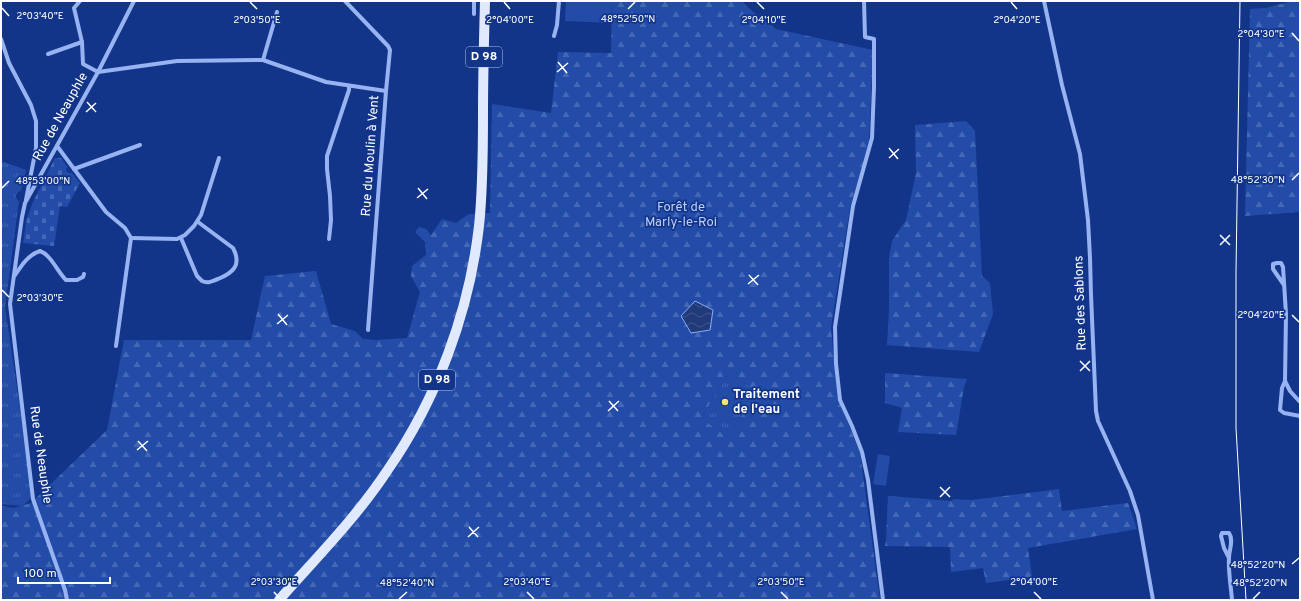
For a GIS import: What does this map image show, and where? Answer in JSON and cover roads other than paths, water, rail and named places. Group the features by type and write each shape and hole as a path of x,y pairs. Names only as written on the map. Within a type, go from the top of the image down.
{"main road":[{"name":"D 98","path":"278,600 345,527 387,472 424,410 462,313 476,246 481,208 485,1"}],"street":[{"path":"80,1 74,8 82,42 83,64 98,72 177,60 263,60 326,82 386,91"},
{"name":"Rue de Neauphle","path":"67,600 65,590 34,499 10,304 25,203 98,72 134,1"},
{"name":"Rue du Moulin à Vent","path":"345,1 388,46 390,50 368,330"},
{"path":"474,1 474,14"},
{"path":"554,36 560,1"},
{"path":"864,1 864,37 874,39 872,138 853,206 835,327 836,364 840,400 862,452 868,480 883,600"},
{"name":"Rue des Sablons","path":"1044,1 1062,85 1080,154 1088,220 1096,411 1098,421 1130,491 1138,515 1153,600"},
{"path":"263,60 277,12"},
{"path":"1,39 9,64 31,105 36,120 36,148 25,203"},
{"path":"48,54 82,42"},
{"path":"329,239 331,220 327,156 349,86"},
{"path":"74,169 140,144"},
{"path":"57,146 106,212 125,228 131,238 116,346"},
{"path":"131,238 181,238 198,222 219,158"},
{"path":"181,238 197,276 202,281 210,282 230,274 237,264 234,248 198,222"},
{"path":"14,275 31,255 40,251 48,256 56,269 66,280 77,280 83,277 84,274"},
{"path":"1284,285 1273,269 1273,264 1275,263 1282,264 1284,285 1286,314 1285,381 1282,388 1280,410 1284,413 1300,416"},
{"path":"1285,381 1290,391 1300,402"},
{"path":"1229,558 1224,548 1221,536 1222,533 1226,532 1230,533 1231,535 1229,558 1232,600"}],"water":[{"path":"695,301 713,310 710,330 691,333 681,316"}],"tram line":[{"path":"1240,1 1236,272 1236,428 1246,600"}],"place":[{"name":"Traitement de l'eau","path":"725,402"}],"park label":[{"name":"Forêt de Marly-le-Roi","path":"681,216"}]}
